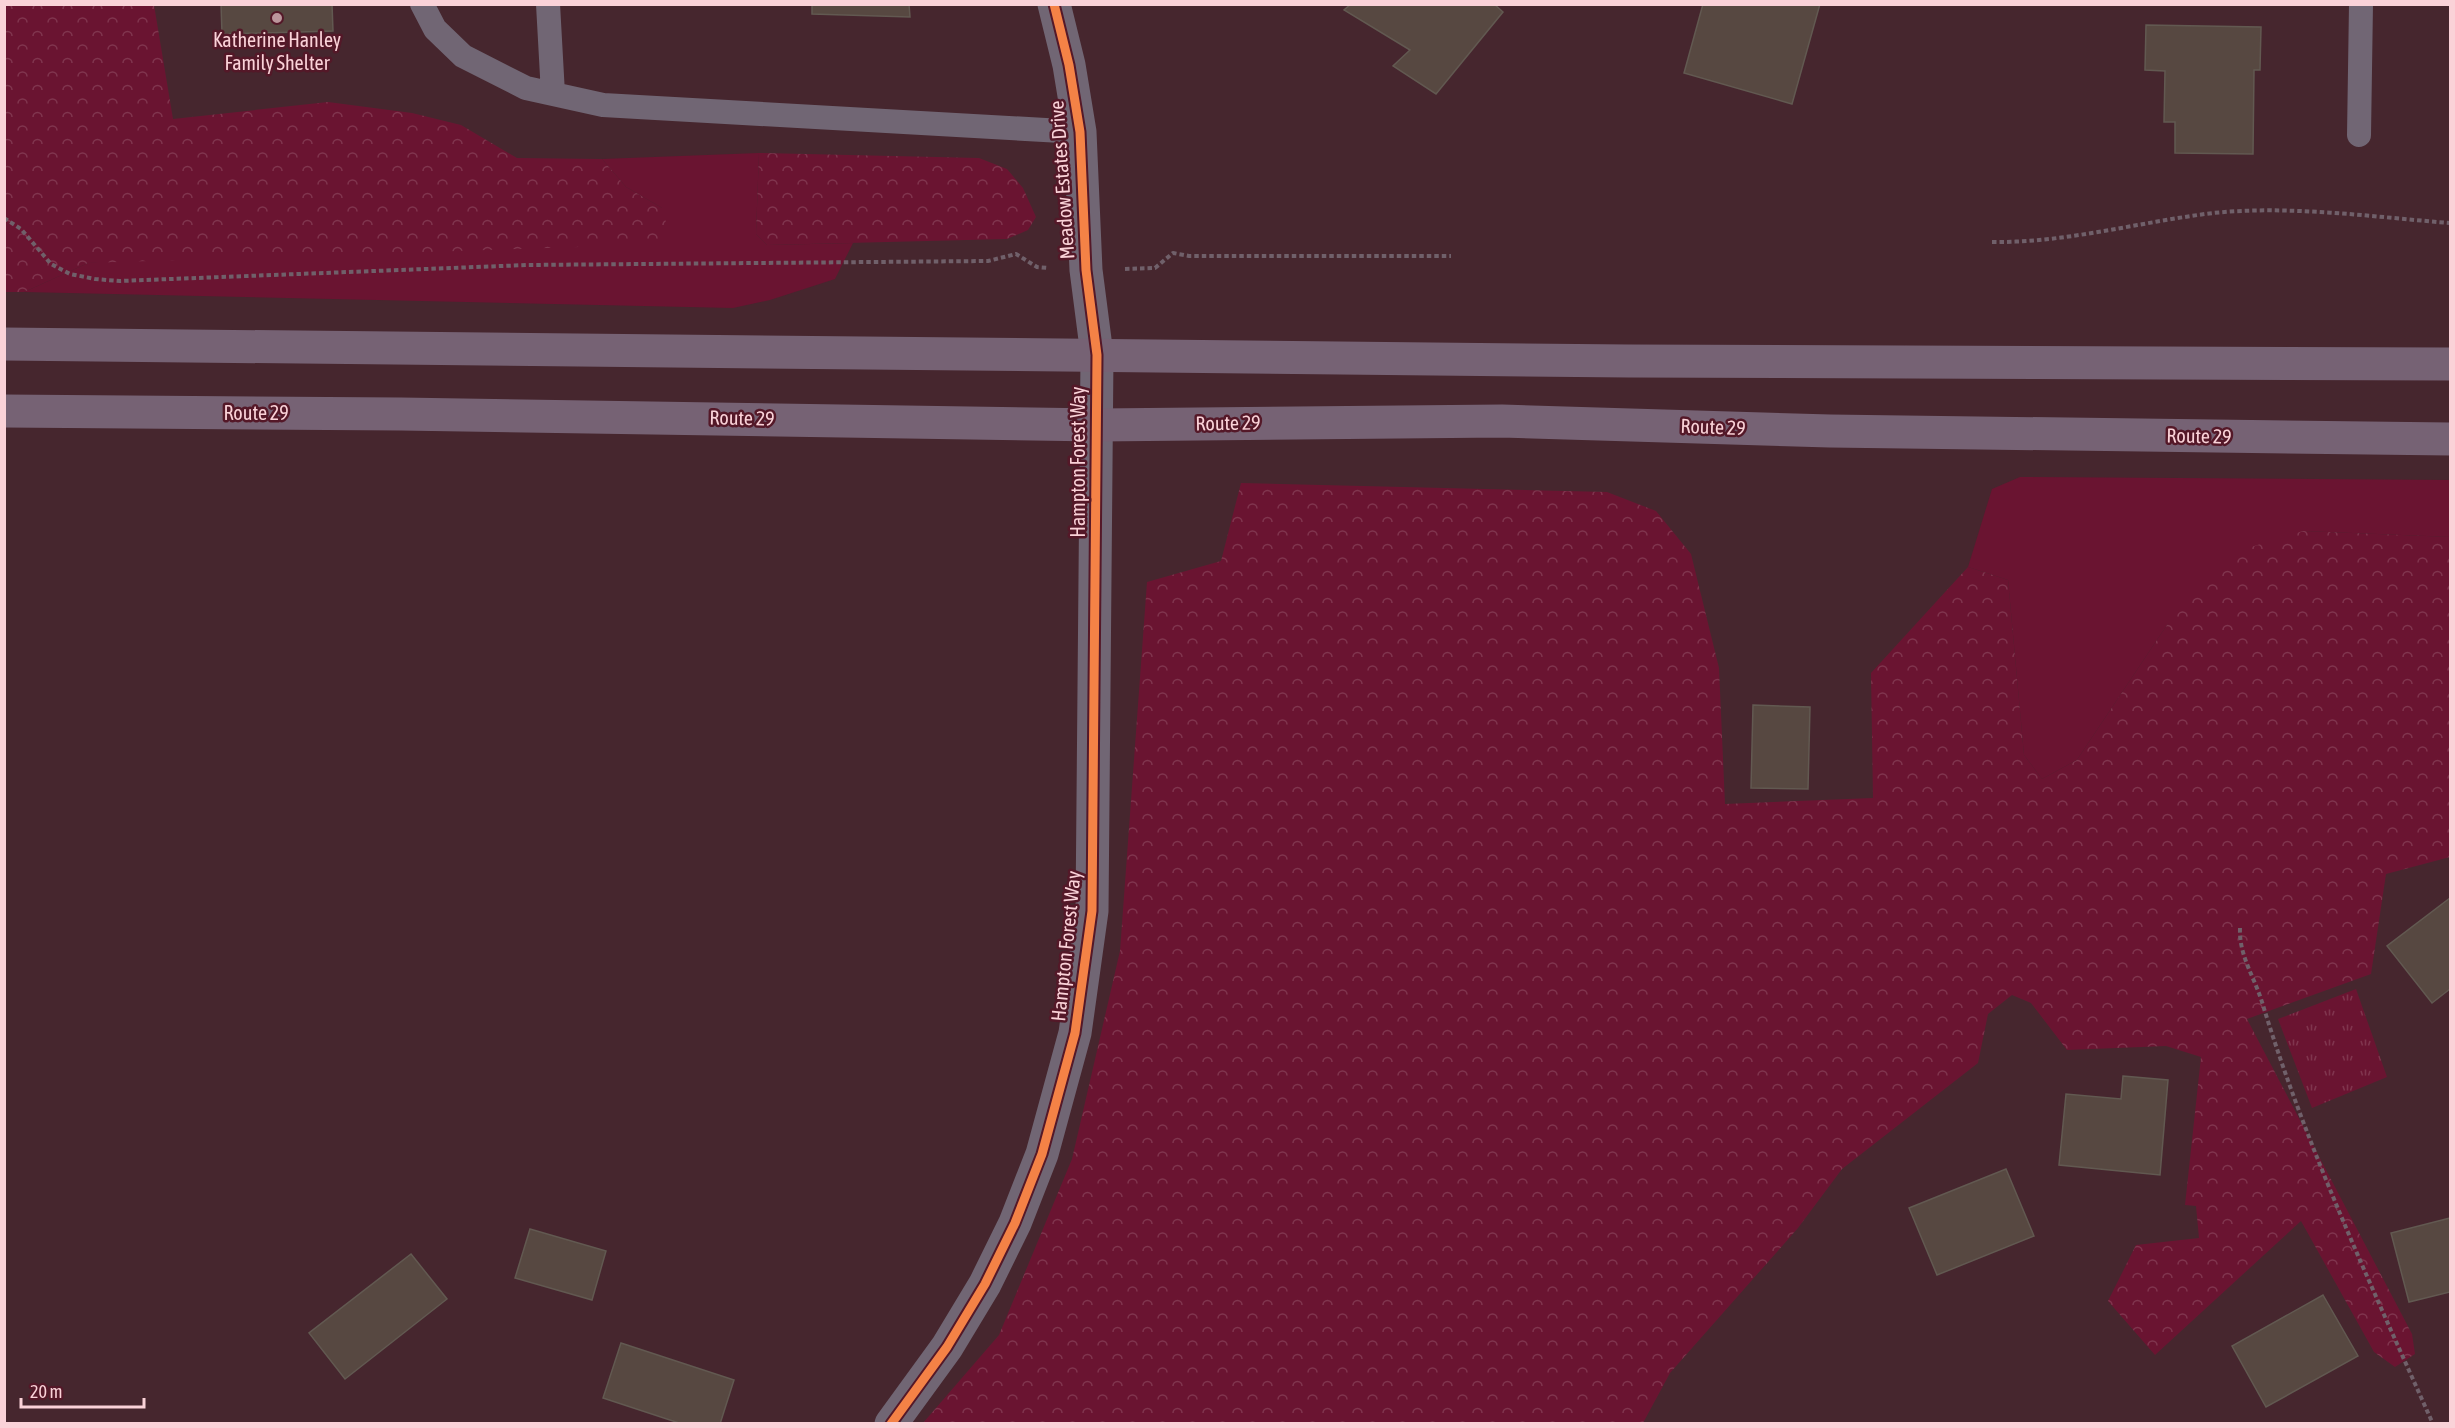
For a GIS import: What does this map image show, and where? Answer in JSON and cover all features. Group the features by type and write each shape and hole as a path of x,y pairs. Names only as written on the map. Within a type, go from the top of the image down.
{"main road":[{"path":"4,344 1629,361 2451,364"},
{"name":"Route 29","path":"4,411 520,415 1098,425 1502,421 1830,431 2451,439"}],"street":[{"name":"Meadow Estates Drive","path":"1054,4 1069,65 1080,132 1086,270 1097,355"},
{"name":"Hampton Forest Way","path":"891,1424 947,1347 985,1284 1015,1223 1042,1154 1075,1033 1092,911 1097,355"}],"lane":[{"path":"422,4 435,29 463,56 526,88 603,105 1080,132"},
{"path":"548,4 553,94"},
{"path":"2359,135 2361,4"}],"path":[{"path":"1992,242 2031,243 2216,213 2290,211 2451,223"},
{"path":"4,218 21,229 51,264 70,274 120,281 527,264 988,261 1016,254 1037,267 1086,270 1155,268 1173,253 1189,256 1451,256"},
{"path":"2240,928 2240,941 2245,961 2261,998 2298,1113 2433,1424"}],"green space":[{"path":"5,4 154,5 173,119 328,102 412,113 461,125 517,158 602,159 626,187 662,208 672,244 88,263 24,292 5,292"},
{"path":"759,153 756,234 767,245 853,243 835,279 770,300 733,308 24,292 88,263 662,208 626,187 602,159"},
{"path":"759,153 979,158 1007,169 1023,188 1036,217 1028,230 1007,239 767,245 756,234"},
{"path":"2020,477 2450,480 2450,537 2303,531 2167,625 2077,760 2042,779 2024,755 2008,580 1968,567 1992,489"},
{"path":"1241,483 1607,492 1656,511 1691,554 1719,668 1725,804 1873,798 1871,673 1968,567 2008,580 2024,755 2042,779 2077,760 2167,625 2238,551 2303,531 2450,537 2450,857 2386,874 2371,974 2247,1019 2412,1334 2415,1354 2395,1367 2374,1352 2301,1221 2155,1355 2108,1301 2136,1245 2199,1238 2196,1206 2185,1205 2201,1057 2166,1046 2067,1050 2031,1003 2012,995 1988,1014 1978,1063 1842,1169 1798,1228 1670,1373 1643,1423 923,1423 999,1335 1072,1159 1120,951 1147,582 1221,561"},
{"path":"2356,989 2387,1077 2312,1108 2278,1019"}],"building":[{"name":"Katherine Hanley Family Shelter","path":"221,4 332,4 333,31 222,34"},
{"path":"812,4 909,4 910,17 812,14"},
{"path":"1351,4 1494,4 1503,12 1436,94 1393,66 1410,50 1344,10"},
{"path":"1703,4 1820,4 1792,104 1684,73"},
{"path":"2146,25 2261,27 2260,70 2254,70 2253,154 2175,153 2175,122 2164,122 2165,71 2145,70"},
{"path":"1753,705 1810,707 1808,789 1751,788"},
{"path":"2450,898 2450,989 2432,1003 2387,946"},
{"path":"2123,1076 2168,1080 2160,1175 2059,1165 2066,1094 2121,1099"},
{"path":"2006,1169 2034,1236 1937,1275 1909,1208"},
{"path":"2450,1218 2450,1292 2409,1302 2391,1233"},
{"path":"530,1229 606,1251 592,1300 515,1278"},
{"path":"411,1254 447,1299 345,1379 309,1333"},
{"path":"2323,1295 2358,1356 2266,1407 2232,1346"},
{"path":"621,1343 734,1380 720,1424 682,1424 603,1398"}],"cycle path":[{"path":"891,1424 947,1347 985,1284 1015,1223 1042,1154 1075,1033 1092,911 1097,355 1086,270 1080,132 1069,65 1054,4"}],"place":[{"name":"Katherine Hanley Family Shelter","path":"277,18"}]}
